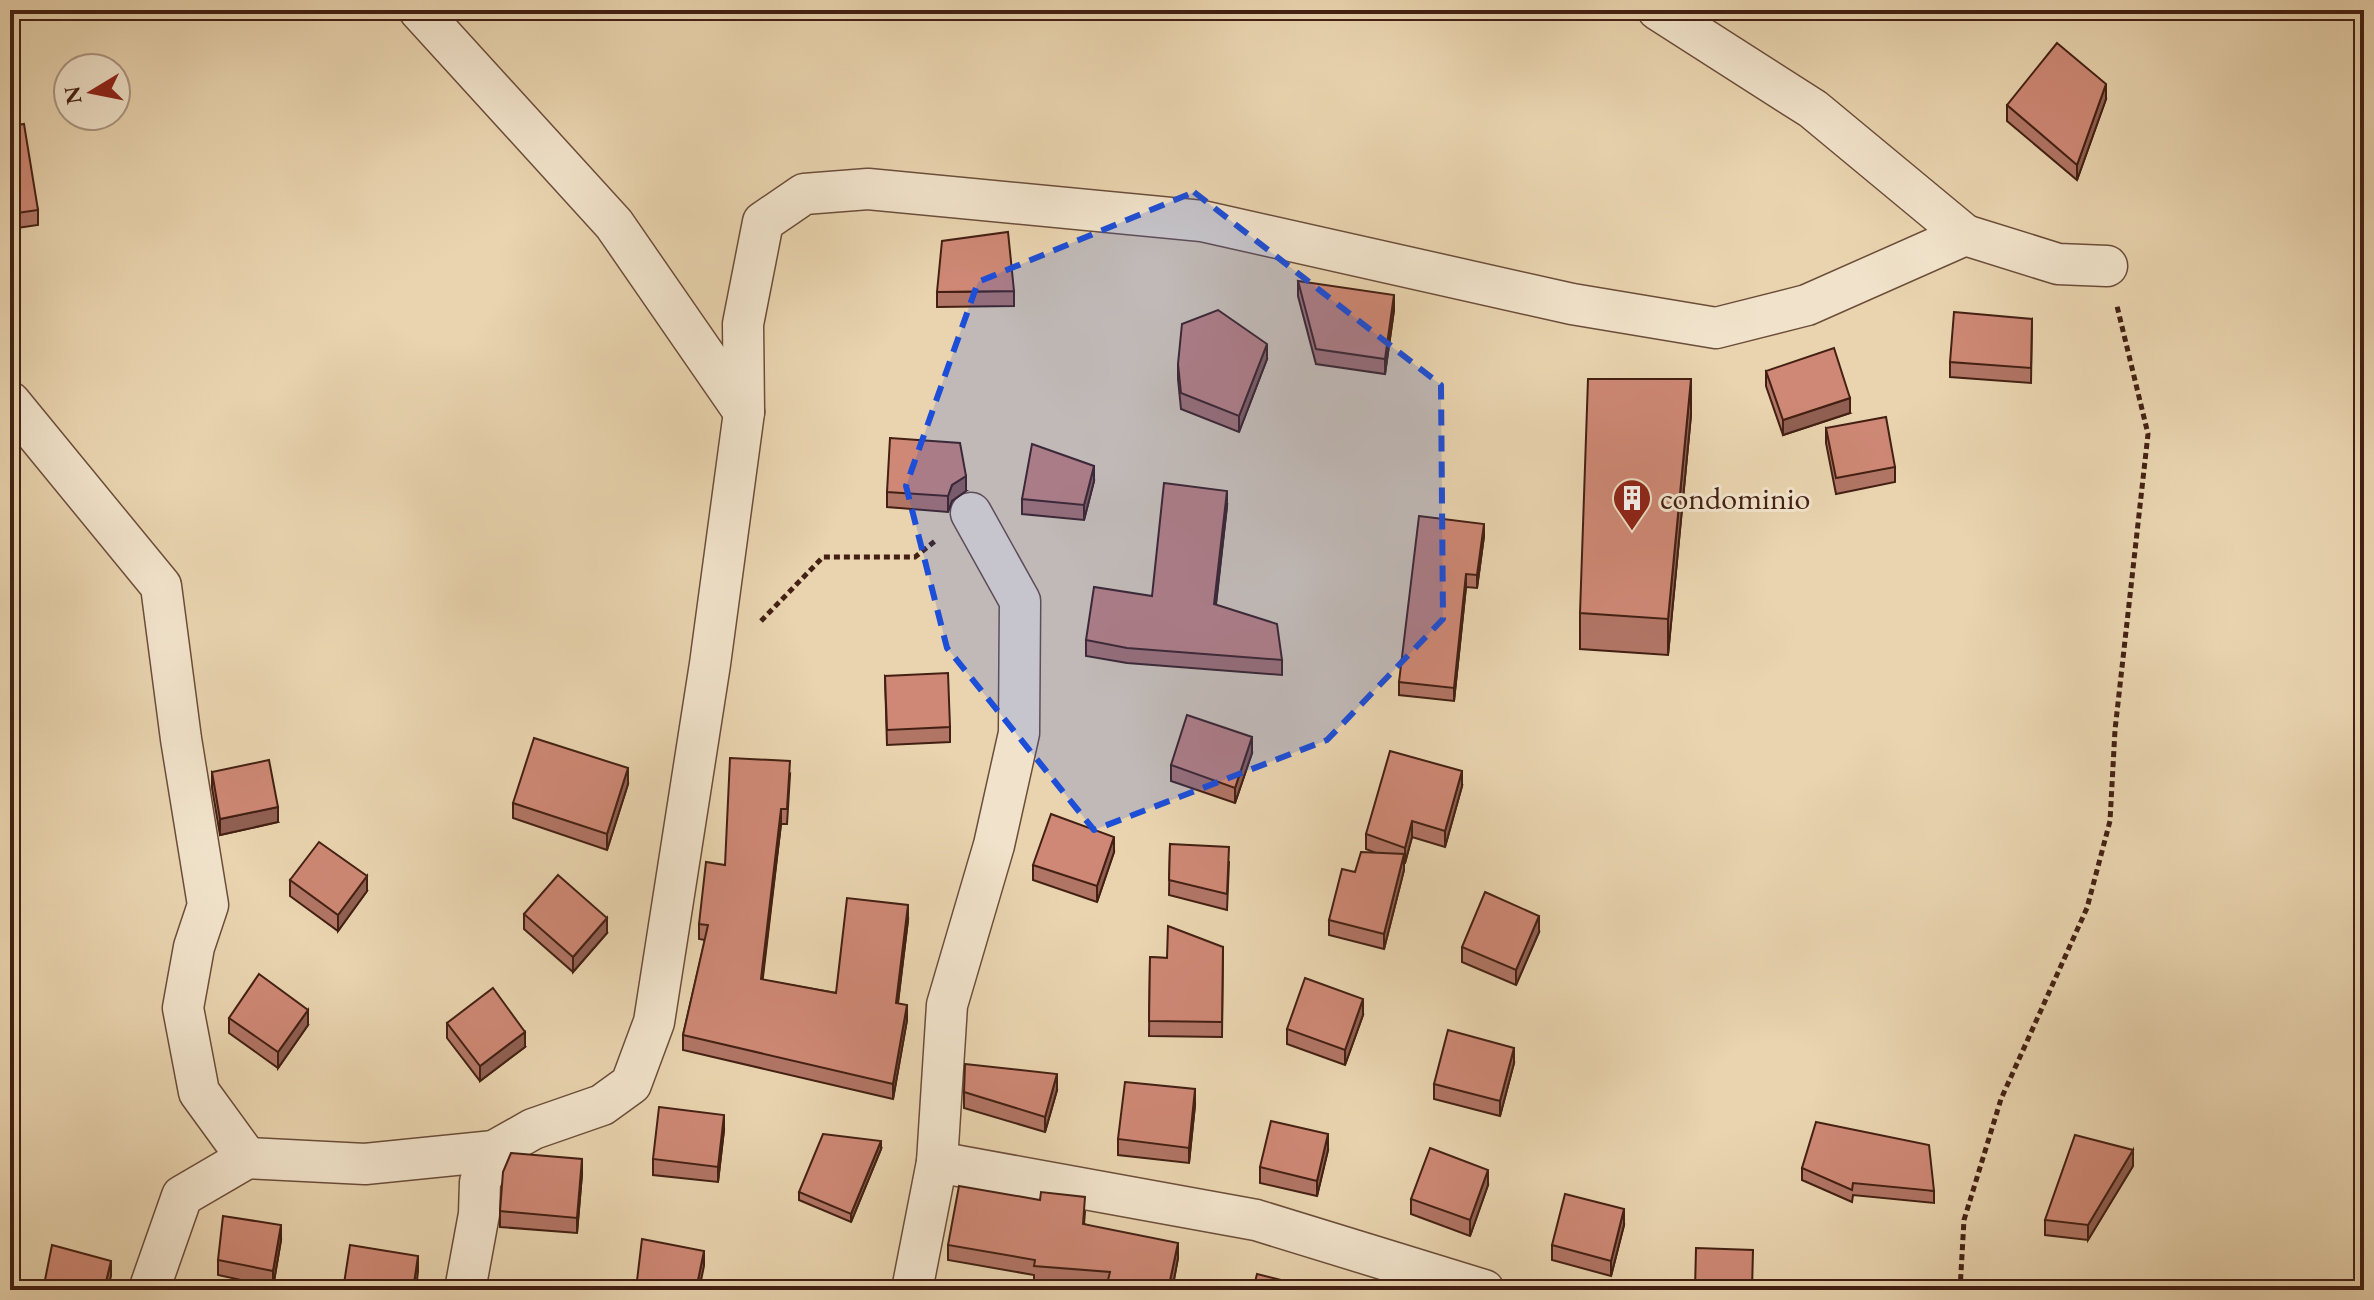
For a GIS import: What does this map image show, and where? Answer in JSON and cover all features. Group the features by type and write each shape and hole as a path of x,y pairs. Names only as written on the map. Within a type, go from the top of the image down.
{"street":[{"path":"419,10 614,224 744,412"},
{"path":"1658,10 1813,109 1965,235 2058,264 2107,266"},
{"path":"149,1290 182,1196 247,1158 365,1164 494,1151 533,1129 602,1105 631,1084 654,1022 708,676 744,412 743,324 763,222 804,194 868,189 1202,221 1572,304 1716,328 1807,305 1965,235"},
{"path":"10,402 161,586 181,739 208,905 194,947 183,1008 199,1092 247,1158"},
{"path":"912,1290 937,1162 947,1005 994,845 1019,733 1020,601 971,513"},
{"path":"465,1290 479,1214 480,1182 494,1151"},
{"path":"937,1162 1256,1220 1484,1290"}],"path":[{"path":"1960,1290 1964,1220 2001,1099 2087,908 2110,821 2115,730 2148,434 2107,266"},
{"path":"708,676 823,557 915,557 971,513"}],"highlighted area":[{"path":"1194,192 1441,385 1443,619 1327,740 1094,830 947,648 906,486 978,282"}],"building":[{"path":"2057,43 2106,84 2077,165 2007,105"},
{"path":"24,124 38,210 10,214 10,126"},
{"path":"1008,232 1014,291 937,292 942,241"},
{"path":"1298,281 1394,295 1385,359 1316,349"},
{"path":"1218,310 1267,344 1239,416 1181,393 1178,364 1182,324"},
{"path":"1954,312 2032,319 2031,368 1950,362"},
{"path":"1834,348 1850,398 1783,420 1766,371"},
{"name":"condominio","path":"1588,379 1691,379 1668,619 1580,613"},
{"path":"1886,417 1895,467 1836,478 1826,428"},
{"path":"890,438 960,443 966,476 952,485 948,496 887,492"},
{"path":"1032,444 1094,466 1084,505 1022,499"},
{"path":"1164,483 1227,491 1214,604 1277,624 1282,660 1127,648 1086,640 1094,587 1152,596"},
{"path":"1419,516 1484,524 1477,575 1466,574 1454,688 1399,682"},
{"path":"948,673 950,727 887,730 885,676"},
{"path":"1187,715 1252,737 1235,788 1171,765"},
{"path":"534,738 628,768 607,834 513,803"},
{"path":"1390,751 1462,771 1445,831 1412,821 1405,848 1366,834"},
{"path":"730,758 790,761 787,809 781,809 761,979 836,993 847,898 908,905 896,1003 907,1005 893,1084 683,1035 708,925 699,924 706,862 725,865"},
{"path":"269,760 278,807 220,819 212,772"},
{"path":"1051,814 1114,837 1097,886 1033,865"},
{"path":"319,842 367,876 338,915 290,880"},
{"path":"1170,844 1229,847 1227,894 1169,880"},
{"path":"1361,852 1404,854 1384,934 1329,920 1342,869 1355,872"},
{"path":"558,875 607,918 573,957 524,914"},
{"path":"1485,892 1539,916 1516,970 1462,947"},
{"path":"1168,926 1223,947 1222,1022 1149,1021 1150,957 1167,958"},
{"path":"259,974 308,1010 278,1052 229,1018"},
{"path":"1305,978 1363,999 1345,1050 1287,1029"},
{"path":"493,988 525,1032 480,1066 447,1023"},
{"path":"1448,1030 1514,1048 1500,1101 1434,1084"},
{"path":"965,1064 1057,1074 1045,1117 964,1092"},
{"path":"1125,1082 1195,1089 1189,1148 1118,1139"},
{"path":"659,1107 724,1115 718,1167 653,1159"},
{"path":"1271,1121 1328,1134 1317,1181 1260,1167"},
{"path":"1816,1122 1929,1145 1934,1191 1853,1183 1852,1190 1802,1168"},
{"path":"823,1134 881,1141 851,1214 799,1192"},
{"path":"2075,1135 2133,1150 2088,1225 2045,1220"},
{"path":"1430,1148 1488,1170 1470,1220 1411,1199"},
{"path":"511,1153 582,1159 577,1218 500,1211 503,1172"},
{"path":"959,1186 1040,1200 1041,1192 1085,1197 1083,1224 1178,1243 1168,1290 1108,1280 1110,1272 1034,1266 1035,1260 948,1245"},
{"path":"1565,1194 1624,1209 1611,1261 1552,1245"},
{"path":"223,1216 281,1225 273,1271 218,1260"},
{"path":"642,1239 704,1251 696,1290 636,1289"},
{"path":"52,1245 111,1261 104,1290 43,1290"},
{"path":"350,1245 418,1256 413,1290 343,1290"},
{"path":"1696,1248 1753,1250 1752,1290 1695,1290"},
{"path":"1257,1274 1310,1287 1310,1290 1253,1290"},
{"path":"1844,1284 1885,1290 1843,1290"},
{"path":"490,1286 525,1290 490,1290"}],"place":[{"name":"condominio","path":"1632,532"}]}
